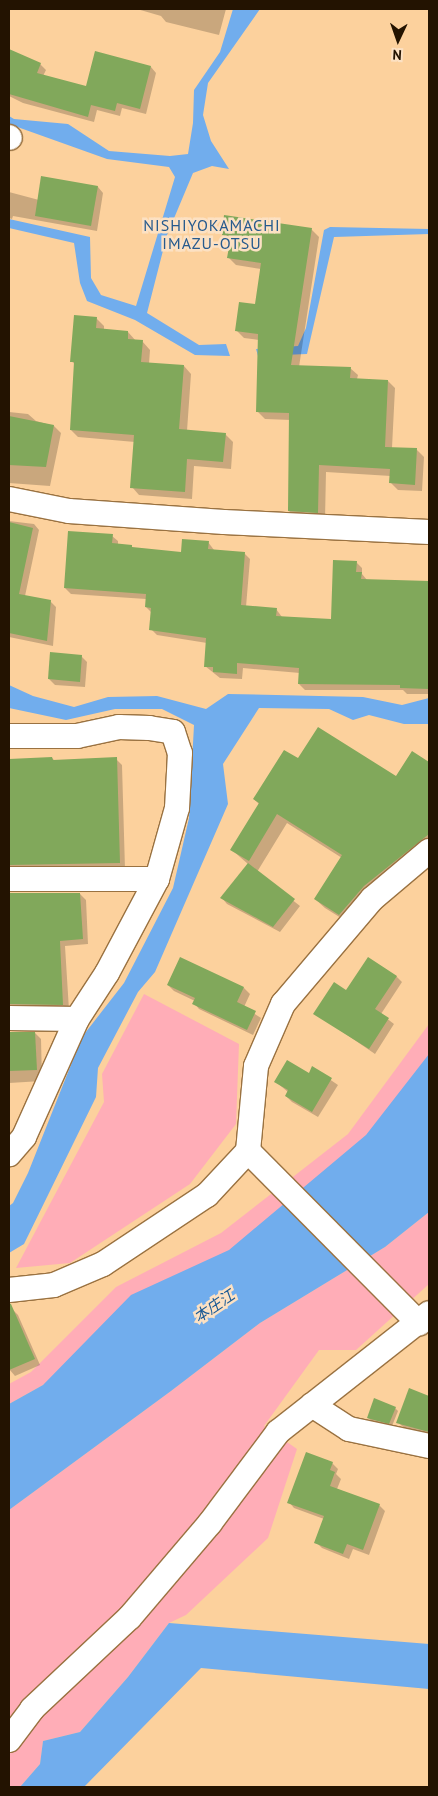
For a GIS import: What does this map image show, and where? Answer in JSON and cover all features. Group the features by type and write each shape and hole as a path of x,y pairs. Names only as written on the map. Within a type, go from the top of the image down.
{"street":[{"path":"9,500 69,511 224,522 429,532"},
{"path":"9,736 77,736 119,727 150,728 173,732 180,753 177,808 157,879 108,974 78,1019 24,1137 9,1154"},
{"path":"9,1740 32,1709 130,1617 210,1523 278,1432 424,1318 399,1304 255,1160 256,1066 283,1004 372,900 429,851"},
{"path":"9,879 157,879"},
{"path":"9,1018 78,1019"},
{"path":"9,1290 54,1285 103,1264 207,1195 232,1166 255,1160"},
{"path":"312,1405 349,1429 429,1446"}],"shaded area":[{"path":"144,994 239,1044 236,1124 190,1184 70,1263 16,1268 104,1102 102,1074"},
{"path":"429,1024 429,1096 406,1129 43,1385 9,1404 9,1384 31,1372 116,1287 221,1233 348,1134"},
{"path":"429,1212 429,1284 356,1350 319,1350 264,1426 297,1449 268,1538 186,1615 169,1623 128,1677 80,1732 43,1741 40,1764 20,1787 9,1787 9,1510 260,1323 385,1247"}],"water":[{"path":"233,9 260,9 208,83 203,115 211,141 229,169 212,166 193,173 167,235 147,313 199,345 226,344 230,356 195,355 135,320 87,301 80,283 74,243 9,228 9,219 90,237 91,278 101,295 136,306 175,177 169,167 107,159 9,124 9,116 14,119 68,124 109,151 170,156 188,154 193,123 194,90 220,52"},
{"path":"330,227 429,229 429,234 334,237 307,354 258,356 256,349 298,346 306,328 324,230"},
{"path":"9,685 33,696 74,707 108,697 157,696 206,709 228,694 363,697 402,705 429,698 429,724 404,724 369,715 353,720 329,709 259,708 223,764 228,804 155,972 138,992 98,1068 96,1097 24,1244 9,1253 9,1206 13,1203 28,1173 82,1037 124,983 173,888 189,818 194,725 162,709 115,709 66,720 9,708"},
{"name":"本庄江","path":"429,1054 429,1212 385,1247 260,1323 9,1510 9,1404 43,1385 131,1295 229,1250 366,1135"},
{"path":"169,1623 429,1644 429,1689 201,1668 84,1787 20,1787 40,1764 43,1741 80,1732 128,1677"}],"building":[{"path":"9,49 41,63 37,73 86,86 95,51 151,66 140,109 117,103 115,111 91,105 88,117 9,94"},
{"path":"41,176 98,186 91,226 35,216"},
{"path":"224,215 312,228 291,365 351,367 350,378 388,380 385,447 417,448 415,485 389,483 390,469 319,465 318,513 288,511 289,413 256,412 258,334 235,331 239,302 255,304 261,263 227,258 231,236 222,235"},
{"path":"74,315 97,317 96,328 128,331 128,339 143,340 141,362 184,365 179,429 226,433 223,462 187,459 185,492 130,488 134,435 70,430 74,362 70,362"},
{"path":"9,416 54,425 46,467 9,465"},
{"path":"9,522 33,528 19,594 51,600 47,641 9,633"},
{"path":"68,531 113,534 112,543 132,545 132,547 181,552 182,539 209,541 208,549 245,552 241,605 277,608 276,616 331,619 333,560 357,561 356,572 362,572 361,579 429,581 429,689 400,688 400,685 298,684 299,668 237,663 237,674 213,672 213,667 204,667 206,638 149,630 151,608 145,607 146,594 64,588"},
{"path":"50,652 82,655 80,682 48,679"},
{"path":"318,727 396,776 412,751 429,762 429,834 364,886 339,915 314,899 342,855 277,814 249,861 230,850 259,803 253,799 284,750 298,758"},
{"path":"52,757 53,760 117,757 120,863 9,865 9,759"},
{"path":"248,863 295,899 273,927 220,898"},
{"path":"9,893 80,893 83,939 60,941 63,1005 9,1004"},
{"path":"180,957 244,987 237,1002 256,1011 247,1030 192,1004 195,998 167,985"},
{"path":"368,957 397,976 375,1009 389,1018 369,1049 313,1014 334,982 346,990"},
{"path":"9,1032 35,1032 37,1070 9,1071"},
{"path":"287,1060 309,1073 312,1066 332,1078 312,1112 285,1096 288,1090 274,1082"},
{"path":"9,1303 35,1359 9,1370"},
{"path":"409,1388 429,1396 429,1432 396,1423"},
{"path":"374,1398 396,1407 389,1424 367,1418"},
{"path":"306,1452 333,1462 330,1470 335,1472 330,1486 380,1504 363,1550 347,1544 343,1554 314,1543 324,1516 287,1503"}],"district":[{"name":"NISHIYOKAMACHI IMAZU-OTSU","path":"212,234"}]}
